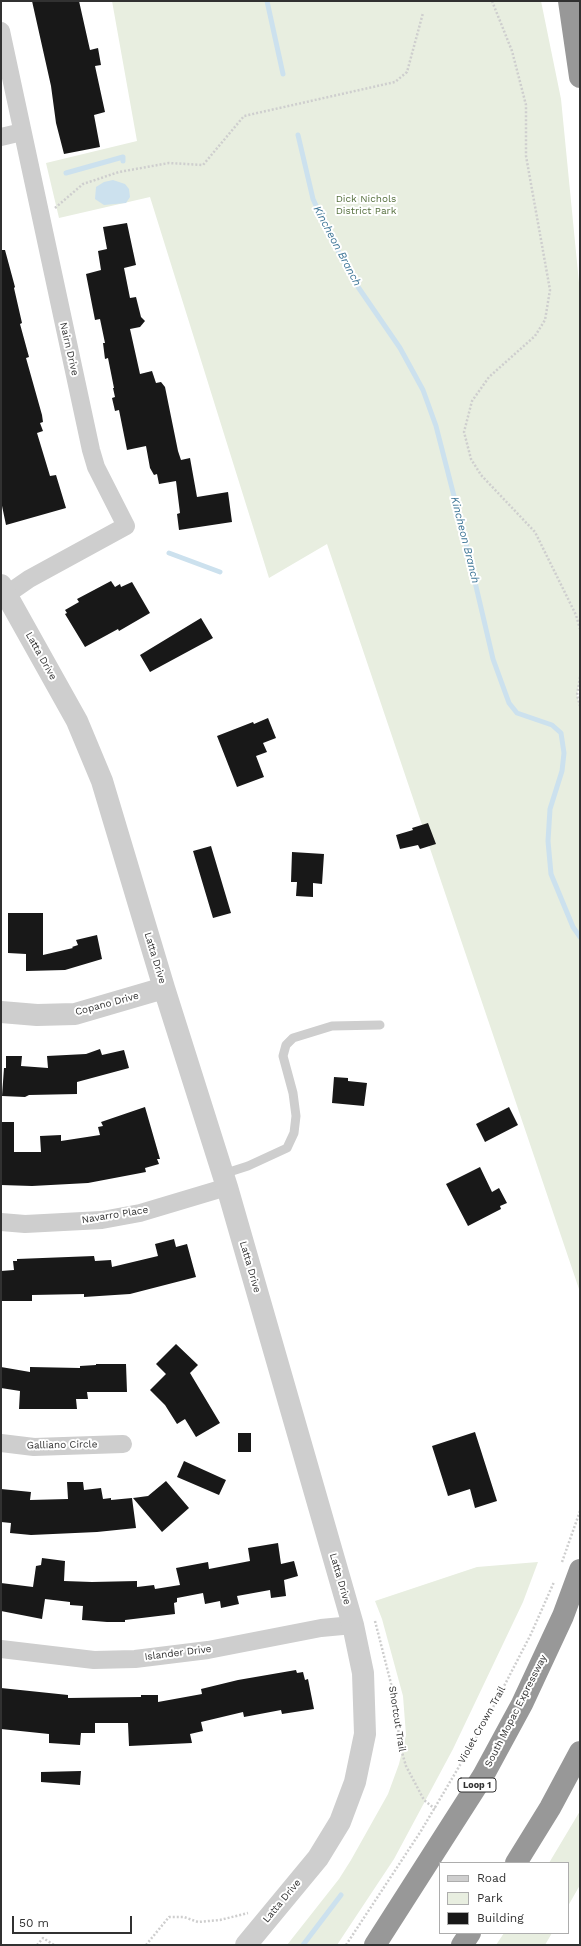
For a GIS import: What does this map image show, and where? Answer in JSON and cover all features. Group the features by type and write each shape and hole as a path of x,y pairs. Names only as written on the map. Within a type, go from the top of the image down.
{"highway":[{"path":"569,1 580,77"},
{"name":"South Mopac Expressway","path":"375,1945 483,1776 522,1704 563,1616 571,1567"},
{"path":"517,1862 550,1808 580,1752"},
{"path":"462,1945 469,1934"}],"street":[{"name":"Nairn Drive","path":"1,31 94,461 103,482 126,526 30,579 4,590"},
{"path":"1,136 22,132"},
{"name":"Latta Drive","path":"4,590 77,721 102,781 164,988 225,1181 353,1625 363,1673 365,1734 354,1782 340,1822 318,1858 246,1945"},
{"name":"Copano Drive","path":"1,1012 37,1015 75,1014 164,988"},
{"name":"Navarro Place","path":"1,1222 25,1224 102,1220 140,1213 225,1181"},
{"name":"Galliano Circle","path":"1,1443 34,1447 123,1444"},
{"name":"Islander Drive","path":"1,1649 94,1660 135,1659 208,1650 321,1628 353,1625"}],"lane":[{"path":"225,1181 248,1166 288,1148 294,1133 296,1116 293,1093 283,1056 286,1045 293,1038 332,1026 380,1026"}],"path":[{"path":"492,1 512,51 526,105 526,156 550,290 545,320 535,336 489,377 472,401 464,432 471,459 481,475 535,532 576,615 580,629"},
{"path":"55,209 83,184 119,172 169,163 203,165 244,116 394,82 406,72 423,13"},
{"path":"580,677 577,694 580,706"},
{"path":"571,1567 580,1512"},
{"name":"Violet Crown Trail","path":"346,1945 435,1809 486,1721 531,1634 556,1578"},
{"name":"Shortcut Trail","path":"375,1621 397,1706 399,1742 406,1766 424,1800 435,1809"},
{"path":"146,1945 169,1917 184,1917 198,1922 220,1920 254,1911"},
{"path":"37,1945 43,1938 54,1945"}],"green space":[{"name":"Dick Nichols District Park","path":"112,1 541,1 561,99 580,293 580,679 577,695 580,706 580,1292 327,544 269,578 150,197 59,218 46,163 137,141"},
{"path":"538,1562 523,1602 453,1749 394,1859 337,1945 287,1945 339,1879 351,1860 388,1794 399,1764 406,1735 403,1696 382,1619 375,1601 477,1567"},
{"path":"580,1811 580,1885 569,1904 569,1862 550,1862"},
{"path":"503,1934 551,1934 545,1945 496,1945"}],"water":[{"path":"113,180 125,184 129,189 130,197 126,203 104,205 95,199 96,187 104,182"}],"building":[{"path":"32,1 79,1 90,50 98,48 101,65 95,66 105,112 94,115 100,147 64,154 56,123 51,86"},
{"path":"127,223 136,265 124,268 130,298 136,297 141,317 145,321 140,327 130,329 140,374 152,371 156,383 161,382 165,387 178,451 181,460 190,458 197,497 228,492 232,522 179,530 177,514 180,513 176,481 159,484 157,474 154,475 150,468 146,446 127,450 119,410 115,411 112,398 115,397 114,388 108,358 105,359 103,343 105,343 100,319 95,320 86,274 101,270 98,251 107,249 103,227"},
{"path":"1,250 5,250 15,287 22,323 20,324 29,357 26,358 42,415 43,422 40,423 43,431 37,433 50,476 56,475 66,508 6,525 1,501"},
{"path":"111,581 115,587 120,584 121,587 132,582 150,613 119,631 118,629 85,647 65,614 67,613 65,610 79,602 77,599"},
{"path":"201,618 213,638 150,672 140,655"},
{"path":"268,718 276,738 263,743 267,752 256,756 264,777 237,787 217,736 253,722 254,724"},
{"path":"428,823 436,844 420,849 418,845 400,849 396,835 413,830 412,828"},
{"path":"211,846 231,913 213,918 193,851"},
{"path":"292,852 324,854 322,884 313,883 313,897 296,896 297,882 291,882"},
{"path":"8,913 43,913 43,955 73,948 72,947 78,945 76,940 97,935 102,959 65,970 26,971 26,954 8,953"},
{"path":"100,1049 102,1055 124,1050 129,1068 77,1082 77,1094 29,1095 25,1097 2,1096 6,1056 22,1056 21,1066 48,1068 47,1056 86,1054"},
{"path":"334,1077 348,1078 348,1081 367,1083 364,1106 332,1103"},
{"path":"145,1107 160,1159 157,1159 159,1164 145,1168 146,1172 88,1183 32,1186 1,1185 2,1122 14,1122 14,1152 41,1152 40,1136 61,1135 61,1141 100,1135 98,1127 103,1126 101,1122"},
{"path":"509,1107 518,1125 485,1142 476,1124"},
{"path":"480,1167 492,1192 499,1188 507,1203 500,1206 501,1209 468,1226 446,1184"},
{"path":"174,1239 176,1247 187,1244 196,1277 130,1294 84,1297 84,1294 32,1295 32,1301 1,1301 1,1271 14,1270 13,1261 17,1261 17,1259 94,1256 95,1261 111,1260 112,1267 158,1256 155,1244"},
{"path":"176,1344 198,1365 190,1373 220,1423 196,1437 185,1419 177,1424 165,1405 150,1390 166,1374 156,1364"},
{"path":"96,1364 126,1364 127,1392 87,1392 88,1399 76,1399 77,1409 19,1409 20,1391 1,1388 1,1367 30,1372 30,1367 80,1368 80,1366"},
{"path":"475,1432 497,1501 475,1508 470,1489 448,1496 432,1446"},
{"path":"238,1433 251,1433 251,1452 238,1452"},
{"path":"184,1461 226,1480 219,1495 177,1477"},
{"path":"166,1481 189,1508 162,1532 133,1498 148,1496"},
{"path":"67,1482 83,1482 84,1490 101,1488 103,1499 111,1498 111,1500 132,1498 136,1528 97,1532 31,1535 10,1533 11,1523 1,1522 1,1489 31,1492 30,1500 68,1499"},
{"path":"278,1543 281,1564 294,1561 298,1576 284,1580 286,1596 271,1598 270,1590 237,1596 239,1604 221,1608 220,1601 205,1604 203,1593 177,1598 177,1602 174,1603 175,1614 125,1620 125,1622 82,1620 83,1606 70,1605 70,1602 45,1599 42,1619 1,1611 1,1583 33,1587 36,1566 41,1565 42,1558 65,1561 64,1581 137,1581 137,1587 154,1585 155,1589 180,1585 176,1568 208,1562 209,1569 250,1561 248,1548"},
{"path":"296,1670 297,1673 303,1672 305,1680 308,1679 314,1709 282,1714 281,1710 244,1717 243,1712 201,1722 203,1731 190,1734 192,1743 129,1746 128,1723 95,1723 95,1733 81,1733 80,1745 49,1743 49,1734 1,1729 1,1688 68,1695 68,1698 141,1697 141,1695 158,1695 158,1702 202,1694 201,1689 238,1680"},
{"path":"81,1771 80,1785 41,1782 41,1772"}],"waterway":[{"name":"Kincheon Branch","path":"267,1 283,74"},
{"name":"Kincheon Branch","path":"298,135 313,199 329,234 356,284 400,348 423,390 436,426 464,535 493,659 509,703 517,713 552,725 561,733 564,753 562,771 550,809 548,841 551,874 573,927 580,937"},
{"path":"66,173 123,157 123,161"},
{"path":"169,553 220,572"},
{"path":"303,1945 341,1895"}]}
